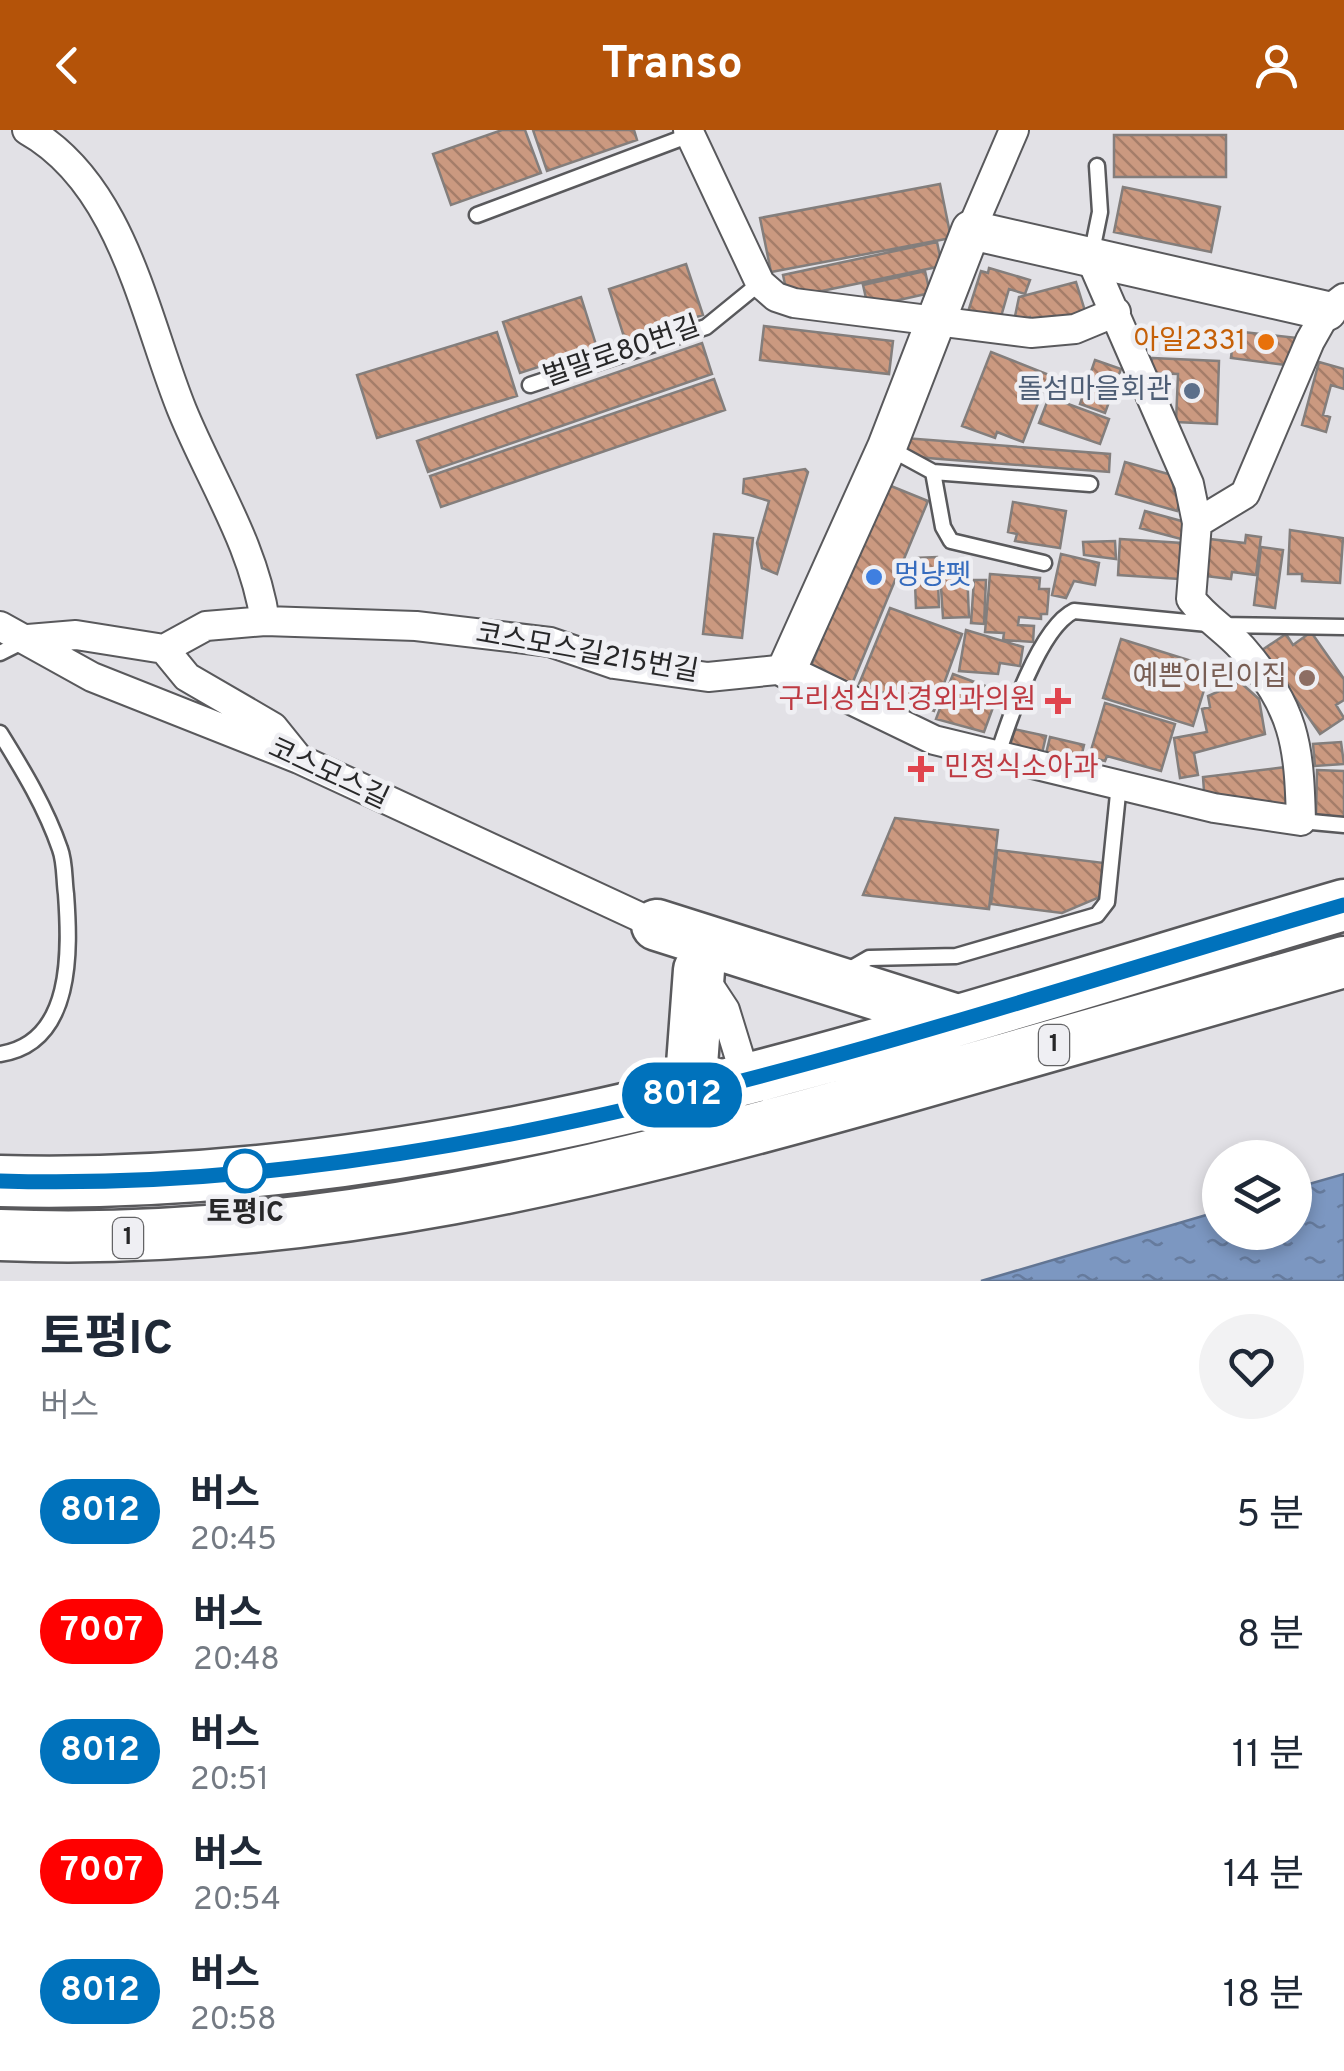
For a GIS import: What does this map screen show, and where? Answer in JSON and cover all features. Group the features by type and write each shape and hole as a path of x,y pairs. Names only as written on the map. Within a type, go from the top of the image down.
{"highway":[{"name":"1","path":"0,1182 147,1178 372,1158 747,1080 1344,905"},
{"path":"657,925 954,1019"},
{"name":"1","path":"0,1235 108,1240 256,1230 488,1194 763,1128 1334,969"},
{"path":"690,1092 699,970"}],"street":[{"path":"27,130 68,162 103,210 145,301 182,410 257,573 266,621"},
{"path":"1014,130 887,447 787,669 934,740 996,758 1246,814 1301,821 1300,756 1287,713 1242,649 1191,598 1197,522 1182,464 1090,257"},
{"path":"689,133 760,283 776,297 794,304 934,322 1061,332 1116,312"},
{"path":"971,230 1338,308 1303,356 1249,487 1236,501 1197,522"},
{"name":"코스모스길215번길","path":"164,648 206,626 266,621 416,626 550,642 614,664 708,677 787,669"},
{"name":"코스모스길","path":"0,626 92,677 299,759 657,925"},
{"path":"28,639 76,635 164,648 186,677 273,727 299,759"},
{"path":"657,925 699,970 725,1010 763,1128"}],"lane":[{"path":"477,215 689,133"},
{"path":"1090,257 1100,212 1097,166"},
{"name":"벌말로80번길","path":"530,385 706,327 760,283"},
{"path":"887,447 932,472 1090,484"},
{"path":"932,472 942,527 950,541 1044,563"},
{"path":"996,758 1013,707 1064,616 1086,610 1218,625 1344,627"},
{"path":"0,653 28,639"},
{"path":"0,734 31,784 62,852 70,951 64,988 43,1031 0,1054"},
{"path":"830,982 868,958 956,956 1098,915 1106,902 1119,784"},
{"path":"1301,821 1344,825"}],"water":[{"path":"1344,1174 1344,1281 981,1281 1202,1216 1202,1250 1312,1250 1312,1183"}],"building":[{"path":"502,130 525,130 541,173 451,205 433,154"},
{"path":"533,130 634,130 637,140 547,171"},
{"path":"1114,135 1226,135 1226,177 1114,177"},
{"path":"940,184 951,238 771,272 760,218"},
{"path":"1123,187 1220,207 1211,252 1114,232"},
{"path":"937,242 942,266 788,298 783,275"},
{"path":"686,264 703,315 625,340 609,289"},
{"path":"989,268 1030,280 1025,294 1009,289 1000,320 967,315 981,271 988,273"},
{"path":"925,271 930,293 868,307 863,285"},
{"path":"1076,282 1085,311 1050,321 1049,317 1031,321 1030,317 1014,321 1019,297"},
{"path":"581,297 597,348 520,373 503,322"},
{"path":"764,326 893,341 889,374 760,360"},
{"path":"1234,331 1298,338 1294,366 1231,358"},
{"path":"497,332 517,396 377,438 357,375"},
{"path":"702,343 712,374 428,472 417,441"},
{"path":"991,352 1049,375 1023,442 997,432 995,438 962,426"},
{"path":"1152,358 1219,361 1217,424 1176,422 1178,374 1151,373"},
{"path":"1095,360 1121,369 1105,413 1080,404"},
{"path":"1319,362 1344,369 1344,389 1331,385 1323,415 1330,417 1326,432 1302,425"},
{"path":"714,379 725,410 441,507 430,476"},
{"path":"1049,397 1109,419 1100,444 1039,423"},
{"path":"904,438 1110,454 1109,472 902,456"},
{"path":"1125,462 1172,475 1174,491 1182,494 1177,511 1116,494"},
{"path":"805,469 808,472 777,574 762,568 757,543 769,501 743,493 744,479"},
{"path":"886,484 928,501 852,684 811,666"},
{"path":"1013,502 1066,511 1060,548 1015,541 1017,534 1008,532"},
{"path":"1145,511 1185,522 1181,539 1140,528"},
{"path":"1290,530 1343,538 1340,583 1302,581 1302,574 1288,574"},
{"path":"714,534 753,538 742,638 703,634"},
{"path":"1246,535 1261,537 1256,575 1232,572 1231,579 1205,576 1209,539 1245,543"},
{"path":"1120,539 1182,543 1179,579 1118,575"},
{"path":"1115,541 1116,559 1084,555 1083,542"},
{"path":"1261,547 1283,550 1275,608 1254,605"},
{"path":"1061,554 1099,563 1095,585 1074,581 1066,598 1052,595"},
{"path":"937,557 939,607 916,608 914,558"},
{"path":"967,571 969,617 943,618 940,572"},
{"path":"990,574 1040,578 1039,589 1049,589 1047,614 1041,614 1041,619 1019,617 1018,625 1034,626 1033,642 1003,640 1004,633 985,632"},
{"path":"974,580 986,580 984,624 971,623"},
{"path":"890,608 962,634 934,711 859,684"},
{"path":"966,630 1023,647 1020,666 1000,663 998,674 959,671"},
{"path":"1311,632 1344,679 1344,700 1336,705 1344,718 1320,734 1262,650 1286,634 1293,645"},
{"path":"1121,639 1211,667 1193,726 1103,698"},
{"path":"953,674 999,691 984,732 936,719"},
{"path":"1240,682 1259,699 1265,734 1194,753 1198,775 1180,778 1174,738 1207,732 1202,709 1210,707 1208,696"},
{"path":"1105,703 1175,724 1161,771 1107,756 1105,761 1089,757"},
{"path":"1014,729 1046,736 1040,762 1008,755"},
{"path":"1050,737 1084,745 1078,770 1044,762"},
{"path":"1341,742 1344,764 1315,766 1313,744"},
{"path":"1286,767 1292,806 1205,805 1203,777"},
{"path":"1317,770 1344,771 1344,817 1316,816"},
{"path":"895,818 998,830 989,909 863,895"},
{"path":"997,850 1104,863 1100,897 1062,913 991,904"}],"bus line":[{"name":"8012","path":"0,1181 147,1178 260,1170 372,1158 492,1136 672,1098 818,1061 1344,905"}],"place":[{"name":"아일2331","path":"1266,342"},
{"name":"돌섬마을회관","path":"1192,391"},
{"name":"멍냥펫","path":"874,577"},
{"name":"예쁜이린이집","path":"1307,678"},
{"name":"구리성심신경외과의원","path":"1058,701"},
{"name":"민정식소아과","path":"921,769"},
{"name":"토평IC","path":"245,1171"}]}
